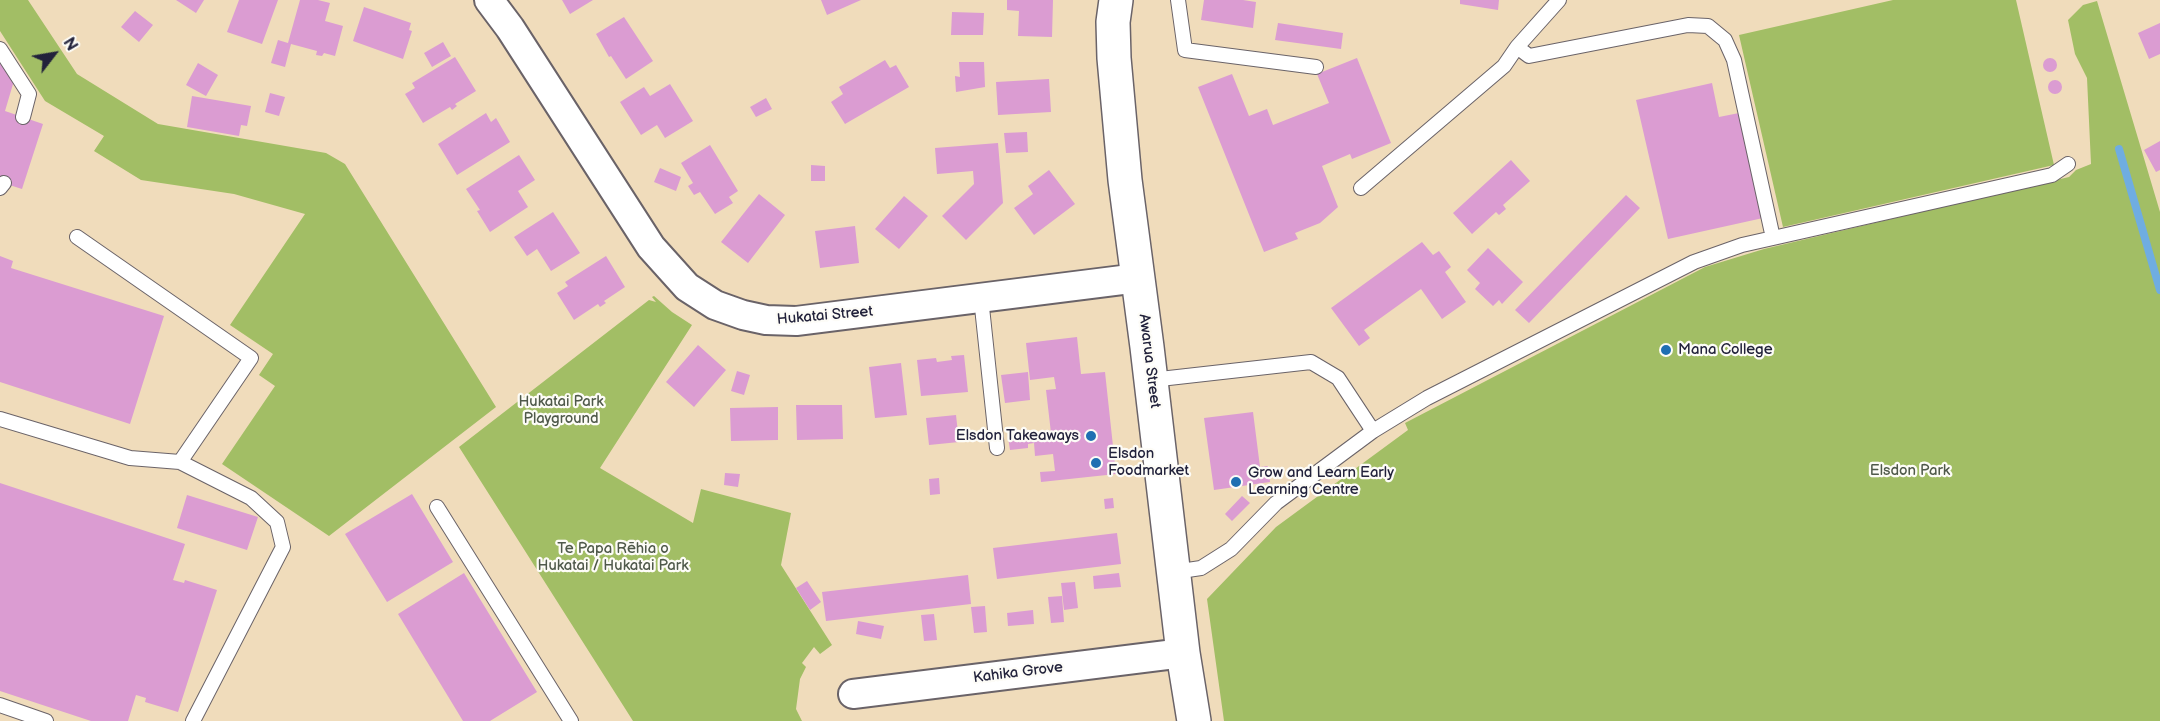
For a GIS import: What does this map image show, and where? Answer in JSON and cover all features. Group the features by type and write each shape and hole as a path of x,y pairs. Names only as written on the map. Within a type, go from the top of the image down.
{"street":[{"name":"Hukatai Street","path":"489,0 510,28 651,247 687,287 715,305 766,320 796,321 1138,278"},
{"name":"Awarua Street","path":"1116,0 1113,22 1114,58 1125,180 1183,653 1194,721"},
{"name":"Kahika Grove","path":"853,694 1183,653"}],"lane":[{"path":"1178,0 1185,50 1316,67"},
{"path":"1360,188 1504,66 1517,46 1559,0"},
{"path":"1517,46 1529,56 1688,25 1708,26 1725,40 1734,60 1773,238"},
{"path":"0,49 29,94 23,117"},
{"path":"1174,572 1202,568 1231,549 1276,503 1372,432 1427,398 1694,261 1742,245 2052,175 2068,164"},
{"path":"77,237 251,358 180,462"},
{"path":"981,298 997,448"},
{"path":"1151,380 1311,362 1338,378 1372,432"},
{"path":"0,419 130,458 180,462 251,498 277,522 283,547 193,721"},
{"path":"437,507 571,721"},
{"path":"0,705 46,721"}],"green space":[{"path":"0,0 28,0 77,74 158,124 326,153 345,164 496,407 329,536 222,464 275,386 259,375 273,354 230,325 305,214 234,194 141,180 94,151 104,136 45,101 0,31"},
{"path":"1893,0 2016,0 2054,165 1783,227 1739,35"},
{"name":"Elsdon Park","path":"2097,1 2160,212 2160,721 1224,721 1207,599 1276,527 1408,430 1405,423 1705,267 1764,249 2069,177 2076,170 2091,164 2087,78 2075,54 2068,20 2083,5"},
{"path":"654,296 692,325 600,468 693,523 701,489 791,513 781,565 832,645 820,654 814,647 802,663 806,667 800,679 796,709 802,721 633,721 459,447 649,300 656,302 652,297"}],"building":[{"path":"176,0 204,0 196,13"},
{"path":"239,0 278,0 262,44 227,32"},
{"path":"300,0 330,3 325,21 343,26 335,56 324,53 322,56 316,55 317,51 291,44 285,67 271,63 278,40 288,43"},
{"path":"562,0 593,0 570,14"},
{"path":"821,0 861,0 827,15"},
{"path":"1007,0 1053,0 1052,37 1018,36 1019,11 1007,10"},
{"path":"1204,0 1256,2 1253,28 1201,20"},
{"path":"1460,0 1499,0 1498,10 1460,4"},
{"path":"364,7 411,23 409,30 412,31 403,59 353,41"},
{"path":"135,11 153,25 139,42 121,27"},
{"path":"952,12 984,13 983,35 951,35"},
{"path":"624,17 653,61 626,79 611,56 609,57 596,34"},
{"path":"1278,23 1343,33 1341,49 1275,40"},
{"path":"2160,23 2160,54 2149,59 2138,33"},
{"path":"443,42 451,56 432,67 424,53"},
{"path":"0,57 11,75 13,84 5,111 43,124 22,189 0,182"},
{"path":"455,57 476,91 455,104 457,106 452,110 450,107 423,123 405,94 415,88 412,83"},
{"path":"1357,58 1391,143 1352,159 1350,154 1322,166 1338,207 1320,223 1295,233 1298,239 1264,252 1198,87 1232,74 1249,116 1267,109 1273,125 1329,103 1317,74"},
{"path":"2047,58 2053,58 2057,65 2053,72 2047,72 2043,68 2043,62"},
{"path":"885,60 890,68 896,65 909,87 845,124 831,102 843,94 839,87"},
{"path":"959,62 984,62 985,87 956,92 955,76 960,77"},
{"path":"198,63 218,75 206,96 186,85"},
{"path":"1049,79 1051,112 998,115 996,82"},
{"path":"2052,80 2058,80 2062,87 2058,94 2052,94 2048,90 2048,84"},
{"path":"1712,83 1719,117 1739,113 1763,218 1668,239 1636,100"},
{"path":"670,84 693,121 665,138 657,125 641,135 620,102 644,87 650,96"},
{"path":"270,93 285,97 279,116 265,112"},
{"path":"192,96 251,106 247,126 241,125 239,136 187,127"},
{"path":"766,98 772,109 756,117 750,107"},
{"path":"486,113 491,122 496,118 510,142 457,175 438,144"},
{"path":"1027,132 1028,152 1006,153 1004,133"},
{"path":"2160,141 2160,170 2156,172 2144,150"},
{"path":"998,143 1003,203 966,240 942,216 974,184 973,171 937,174 935,148"},
{"path":"710,145 738,191 729,197 733,203 715,214 700,192 694,195 688,186 693,183 681,163"},
{"path":"519,155 535,180 518,191 528,207 490,232 477,211 480,210 466,189"},
{"path":"1511,160 1530,181 1503,205 1506,209 1499,215 1496,212 1472,234 1453,213"},
{"path":"811,165 825,166 825,181 811,181"},
{"path":"660,168 681,177 676,191 654,182"},
{"path":"1049,170 1075,204 1034,235 1014,208 1033,194 1028,186"},
{"path":"759,194 785,215 748,263 721,242"},
{"path":"1626,195 1640,208 1529,323 1515,310"},
{"path":"904,196 928,216 899,249 875,229"},
{"path":"553,212 580,253 551,271 537,249 527,256 514,237"},
{"path":"855,226 859,263 820,268 815,231"},
{"path":"1422,242 1433,255 1439,251 1451,267 1445,272 1466,302 1442,319 1421,289 1364,330 1370,338 1359,346 1331,308"},
{"path":"1488,248 1523,282 1502,304 1499,300 1493,306 1475,289 1480,283 1467,270"},
{"path":"0,256 13,261 11,268 164,316 130,424 0,382"},
{"path":"606,256 625,287 604,301 606,303 600,307 598,304 574,320 557,293 568,286 565,282"},
{"path":"1077,337 1081,374 1105,372 1116,474 1041,482 1040,472 1055,471 1053,454 1035,456 1034,443 1028,444 1028,448 1010,450 1008,437 1051,433 1046,390 1056,389 1054,377 1030,380 1026,343"},
{"path":"698,345 726,370 694,407 666,382"},
{"path":"964,355 968,392 921,396 917,360 936,358 937,362 952,360 951,356"},
{"path":"901,363 907,415 875,418 869,367"},
{"path":"737,371 750,375 744,395 731,391"},
{"path":"1028,372 1030,400 1005,403 1001,375"},
{"path":"796,405 842,405 843,439 797,440"},
{"path":"778,407 778,440 731,441 730,408"},
{"path":"1253,412 1260,467 1268,466 1270,482 1214,490 1204,418"},
{"path":"956,415 959,442 929,445 926,418"},
{"path":"725,473 740,474 738,487 724,485"},
{"path":"939,478 940,494 930,495 929,479"},
{"path":"0,483 185,544 173,580 184,583 185,580 217,590 178,712 145,702 146,698 136,695 128,721 91,721 0,691"},
{"path":"412,494 453,562 387,602 345,534"},
{"path":"187,495 258,517 247,550 177,528"},
{"path":"1242,496 1250,503 1232,521 1225,514"},
{"path":"1113,498 1114,508 1105,509 1104,499"},
{"path":"1117,533 1121,564 997,579 993,548"},
{"path":"464,573 537,692 490,721 463,721 398,614"},
{"path":"1119,573 1121,587 1094,589 1093,576"},
{"path":"968,575 971,604 826,621 822,592"},
{"path":"807,581 821,602 810,610 796,588"},
{"path":"1075,582 1078,608 1064,610 1061,583"},
{"path":"1062,596 1064,622 1051,623 1048,597"},
{"path":"985,606 987,632 974,633 971,607"},
{"path":"1033,610 1034,624 1008,626 1007,613"},
{"path":"934,614 937,640 924,641 921,615"},
{"path":"858,621 884,626 881,639 856,634"}],"waterway":[{"path":"2119,149 2160,290"}],"place":[{"name":"Mana College","path":"1666,350"},
{"name":"Elsdon Takeaways","path":"1091,436"},
{"name":"Elsdon Foodmarket","path":"1096,463"},
{"name":"Grow and Learn Early Learning Centre","path":"1236,482"}],"park label":[{"name":"Hukatai Park Playground","path":"561,410"},
{"name":"Te Papa Rēhia o Hukatai / Hukatai Park","path":"613,558"}]}
